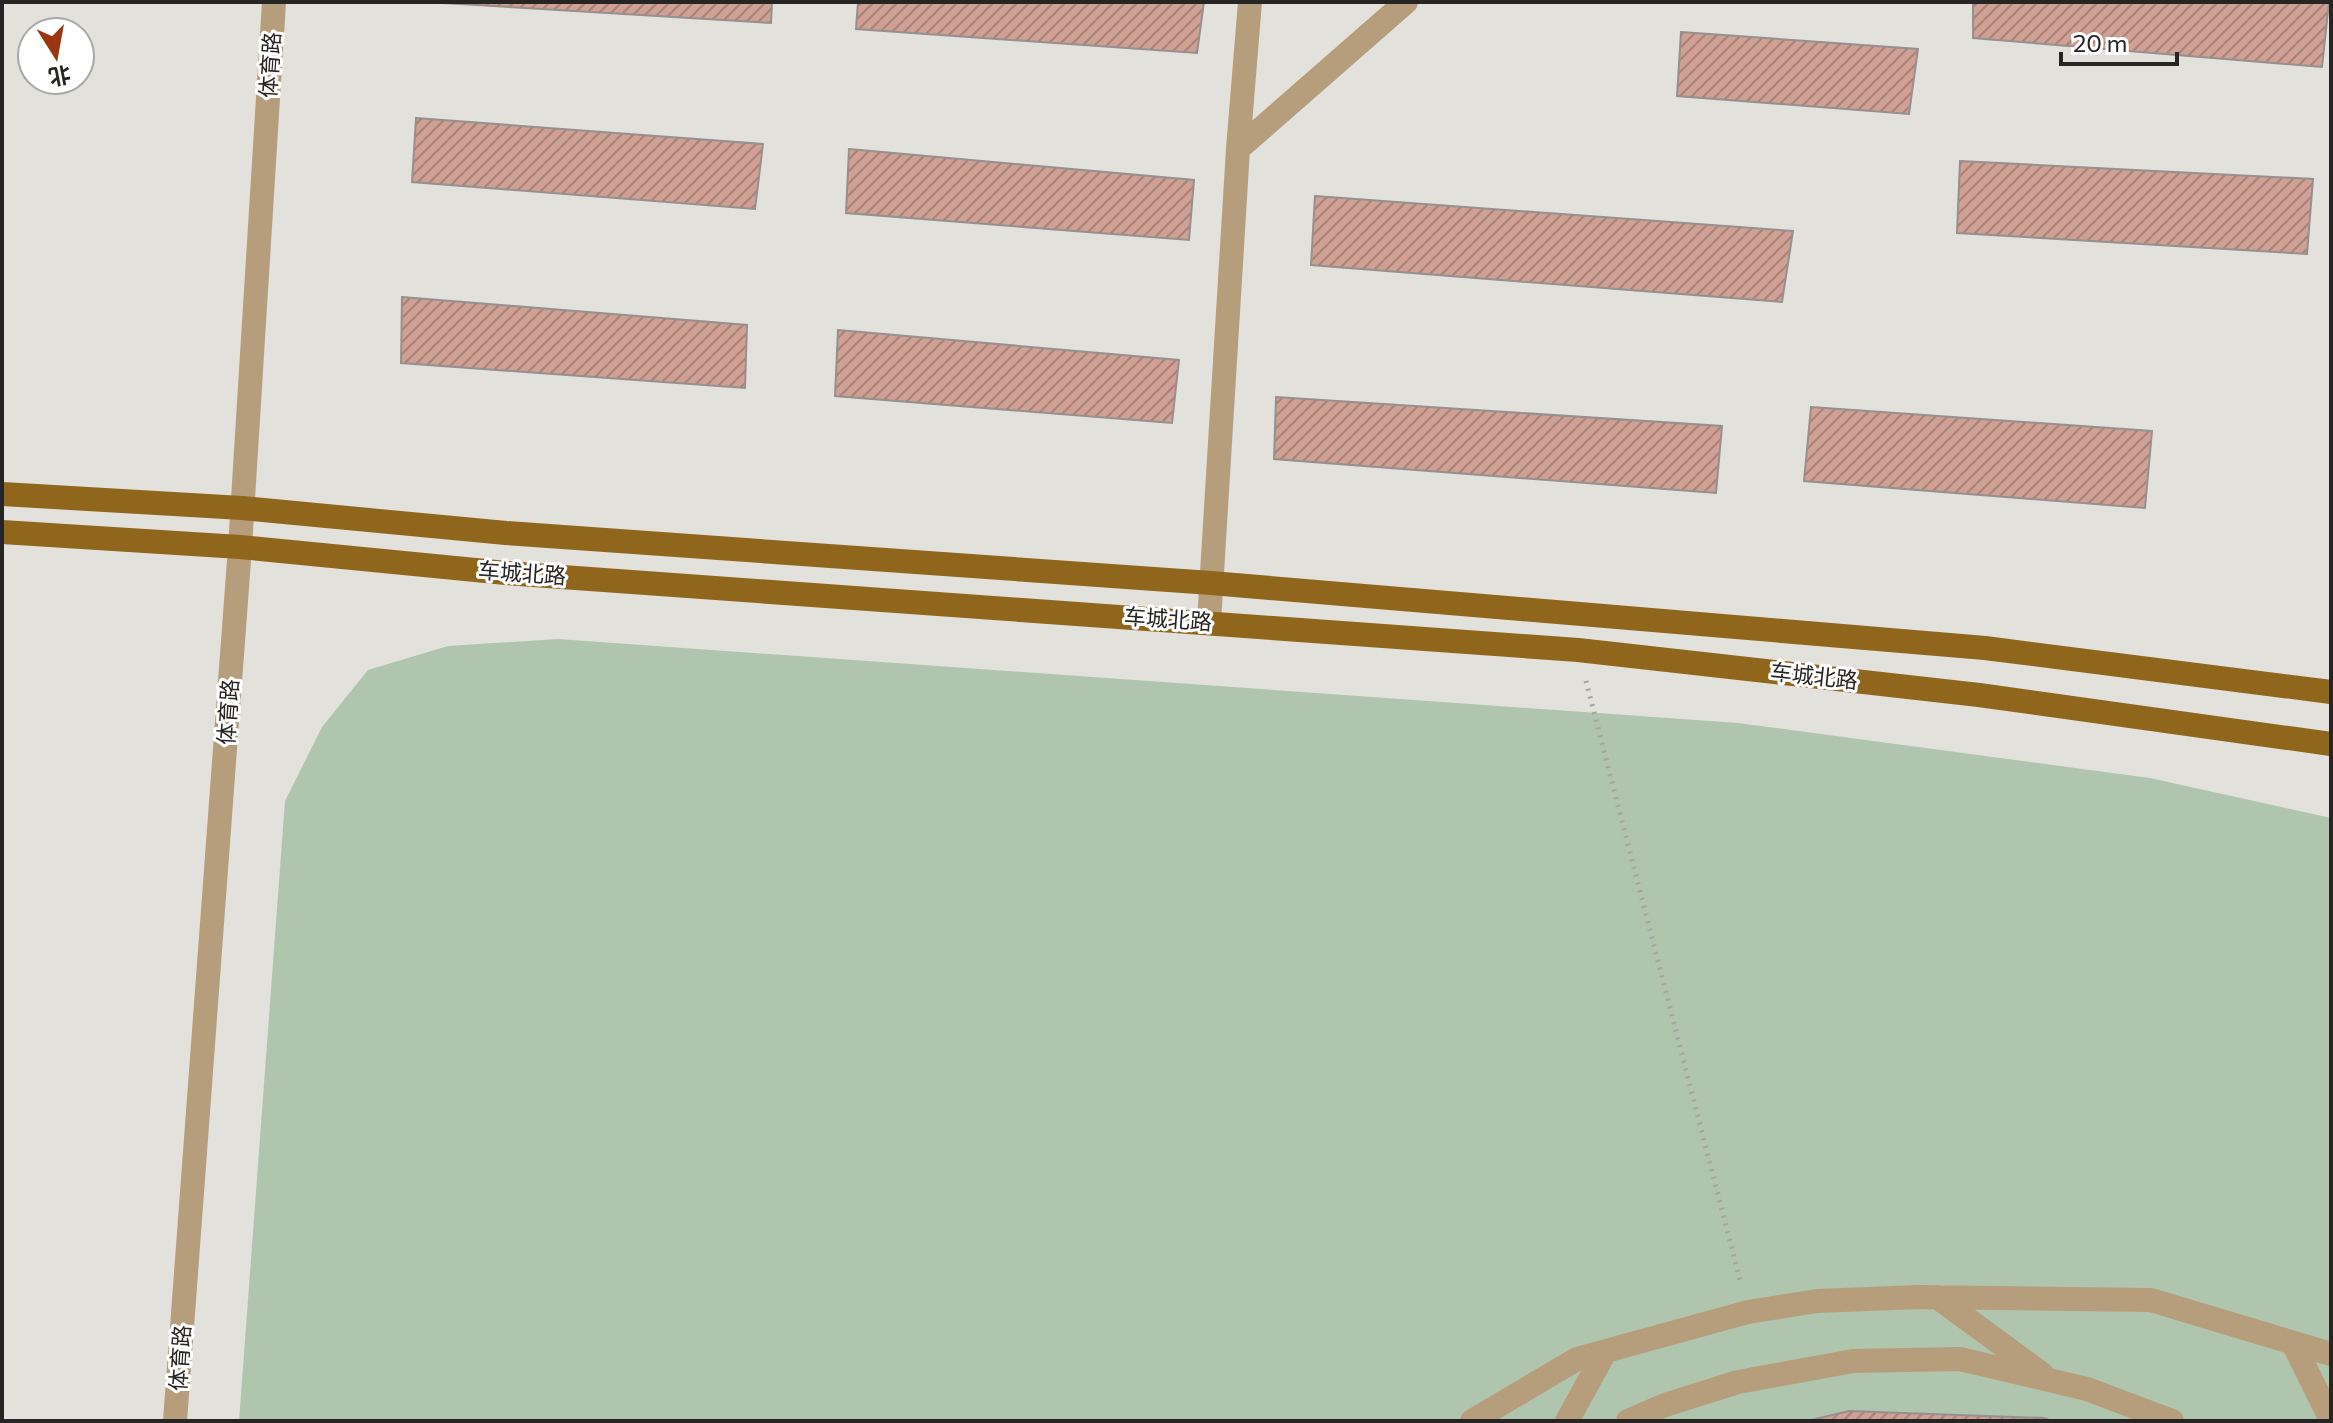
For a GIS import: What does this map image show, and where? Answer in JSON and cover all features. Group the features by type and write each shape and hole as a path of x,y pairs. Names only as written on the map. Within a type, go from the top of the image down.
{"main road":[{"name":"车城北路","path":"2,494 242,508 551,536 1211,583 1985,648 2331,692"},
{"name":"车城北路","path":"2,532 240,547 506,573 1578,650 1979,695 2331,744"}],"street":[{"name":"体育路","path":"175,1421 240,547 274,2"},
{"path":"1209,622 1250,2"},
{"path":"1238,149 1406,2"},
{"path":"1937,1297 2051,1381"},
{"path":"1472,1421 1577,1359 1748,1312 1817,1301 1937,1297 2151,1300 2331,1354"},
{"path":"2293,1343 2331,1420"},
{"path":"1567,1421 1605,1352"},
{"path":"1628,1421 1665,1405 1738,1382 1853,1361 1960,1359 2087,1389 2172,1421"}],"path":[{"path":"1578,650 1748,1312"}],"green space":[{"path":"558,639 1738,723 2150,778 2331,818 2331,1421 239,1421 285,801 322,727 368,670 448,646"}],"building":[{"path":"426,2 772,2 771,23"},
{"path":"858,2 1204,2 1197,53 856,29"},
{"path":"1973,2 2329,2 2322,67 1973,38"},
{"path":"1681,32 1918,49 1909,114 1677,96"},
{"path":"416,118 763,144 755,209 412,182"},
{"path":"849,149 1194,180 1189,240 846,213"},
{"path":"1960,161 2313,179 2307,254 1957,233"},
{"path":"1315,196 1793,231 1782,302 1311,265"},
{"path":"402,297 747,325 745,388 401,363"},
{"path":"838,330 1179,360 1172,423 835,396"},
{"path":"1276,397 1722,426 1716,493 1274,459"},
{"path":"1811,407 2152,431 2145,508 1804,481"},
{"path":"1849,1411 2044,1418 2052,1421 1807,1421"}]}
